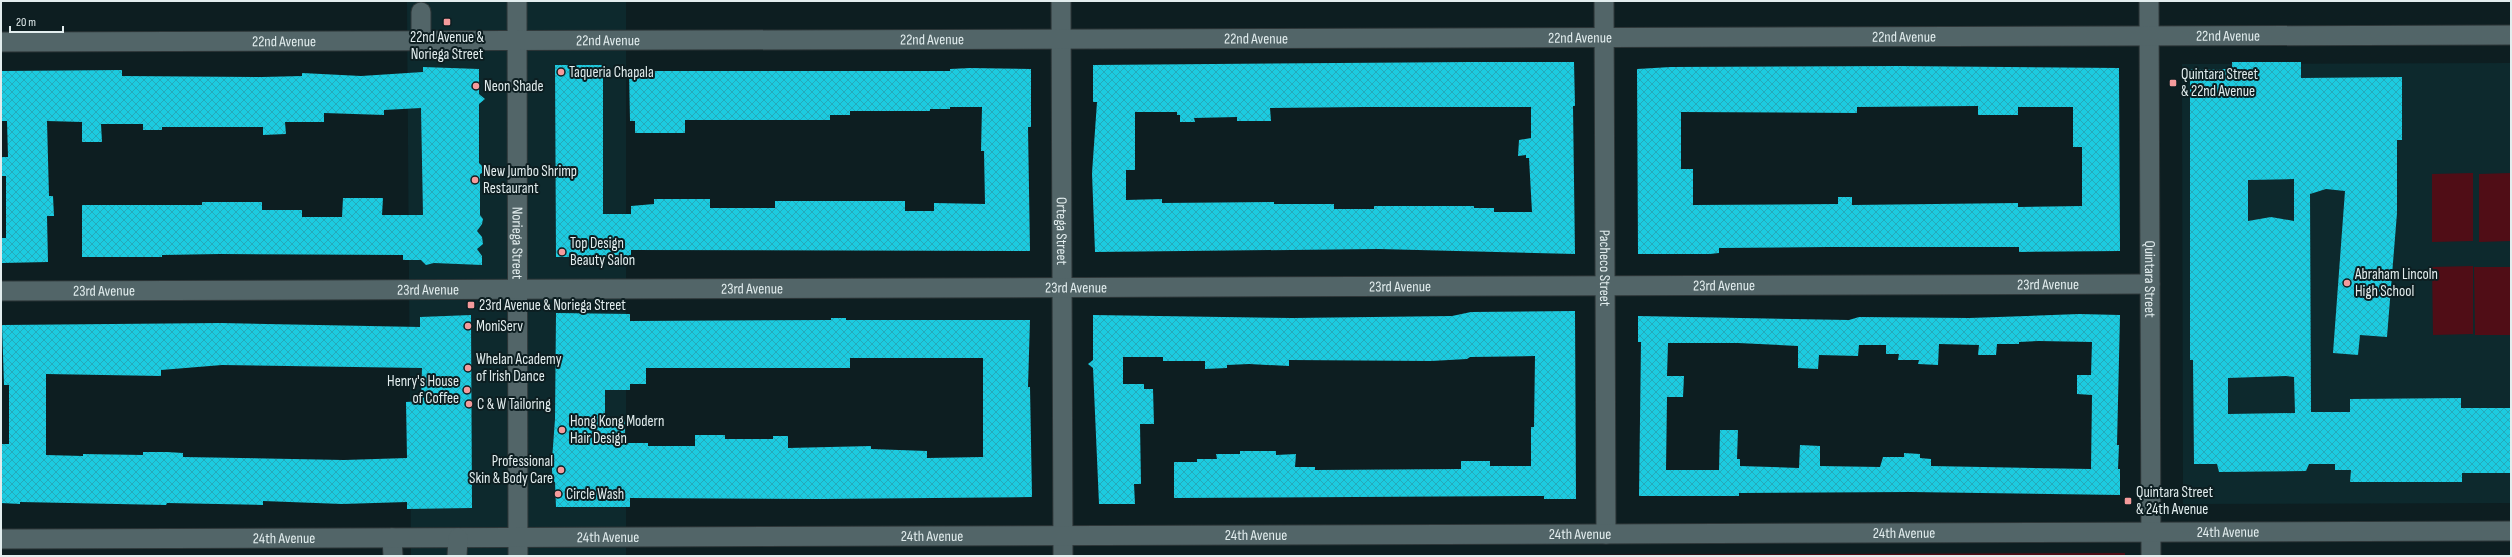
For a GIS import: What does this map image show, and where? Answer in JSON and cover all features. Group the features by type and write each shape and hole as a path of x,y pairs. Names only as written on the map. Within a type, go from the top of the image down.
{"street":[{"name":"Noriega Street","path":"517,1 518,547"},
{"name":"Ortega Street","path":"1061,1 1063,556"},
{"name":"Pacheco Street","path":"1604,1 1606,534"},
{"name":"Quintara Street","path":"2149,1 2151,556"},
{"path":"421,12 421,41"},
{"name":"22nd Avenue","path":"1,42 2511,35"},
{"name":"23rd Avenue","path":"1,291 2150,284"},
{"name":"24th Avenue","path":"1,539 393,547 518,547 1063,536 2511,531"}],"shaded area":[{"path":"407,1 626,1 626,556 411,556"},
{"name":"Abraham Lincoln High School","path":"2511,63 2511,503 2183,504 2182,64"},
{"path":"2473,173 2473,241 2432,242 2432,174"},
{"path":"2511,173 2511,241 2479,242 2479,174"},
{"path":"2473,266 2473,334 2433,335 2432,267"},
{"path":"2474,267 2511,267 2511,335 2475,335"},
{"path":"2125,553 2125,556 1235,556"}],"building":[{"path":"1574,62 1575,106 1573,106 1575,254 1378,249 1095,252 1092,173 1097,102 1093,102 1093,65","holes":["1531,107 1531,138 1519,140 1518,156 1526,155 1526,158 1529,158 1532,212 1494,212 1494,208 1474,208 1474,206 1374,206 1374,209 1334,209 1334,204 1274,204 1274,202 1162,203 1162,199 1126,200 1126,170 1135,170 1135,112 1177,112 1177,115 1180,115 1180,122 1195,122 1194,118 1237,117 1237,121 1271,121 1270,108"]},
{"path":"2232,62 2301,62 2301,78 2402,77 2402,140 2397,140 2397,213 2387,337 2360,335 2358,355 2333,353 2345,191 2326,189 2310,194 2311,412 2350,412 2350,399 2461,398 2461,408 2511,408 2511,473 2462,473 2462,482 2350,482 2351,470 2335,470 2335,464 2309,464 2306,471 2219,472 2217,464 2194,464 2193,360 2190,360 2190,69 2232,69","holes":["2294,179 2294,221 2271,217 2248,221 2248,180","2294,377 2295,413 2228,414 2228,378"]},
{"path":"555,65 603,65 603,214 631,214 631,206 654,204 654,199 710,199 710,208 775,208 775,201 905,201 905,211 934,211 934,203 985,204 984,151 981,151 982,107 950,107 950,109 930,109 930,111 850,111 850,115 830,115 830,120 685,120 685,133 635,133 635,121 630,121 629,71 950,71 950,69 970,68 1031,69 1031,127 1028,127 1030,251 631,250 631,257 556,257"},
{"path":"1898,66 2119,68 2120,251 2019,252 2019,247 1828,247 1719,248 1719,253 1710,254 1638,254 1637,69 1671,67","holes":["1978,106 1978,115 2018,115 2018,107 2073,107 2073,147 2082,147 2082,206 2018,207 2018,203 1852,205 1852,197 1838,197 1838,204 1693,205 1693,169 1681,169 1681,112 1857,113 1857,107"]},
{"path":"423,67 479,69 479,94 485,99 479,104 479,163 482,166 482,173 480,174 480,215 483,219 482,224 477,231 482,237 483,244 477,249 482,256 482,265 434,263 426,265 421,260 403,260 403,255 220,254 162,255 162,257 82,257 82,205 202,205 202,202 262,202 262,210 302,210 302,217 342,217 343,198 383,198 382,215 423,215 421,108 384,110 384,115 324,113 324,122 285,122 286,134 263,135 263,127 162,127 162,130 143,130 143,124 101,124 102,142 82,142 82,122 47,121 49,196 53,196 54,216 47,216 48,262 2,263 2,238 6,238 6,176 1,176 2,157 8,157 7,121 2,121 2,71 122,70 122,76 262,77 302,76 302,73 361,76 423,72"},
{"path":"1575,311 1576,499 1544,499 1544,496 1174,498 1174,462 1197,462 1197,459 1217,459 1216,454 1240,454 1240,451 1276,451 1276,455 1296,454 1295,467 1315,467 1315,470 1461,469 1461,461 1490,461 1490,466 1531,466 1531,427 1534,427 1535,356 1470,357 1467,359 1431,361 1289,360 1289,366 1249,364 1227,365 1227,368 1205,369 1205,361 1163,361 1163,357 1123,357 1123,384 1144,384 1144,389 1153,389 1154,424 1140,424 1141,484 1134,484 1135,504 1099,504 1093,368 1088,364 1093,360 1093,315 1293,318 1452,316 1471,312"},
{"path":"556,313 630,314 630,321 831,320 831,318 846,318 846,320 1030,320 1028,387 1030,387 1032,497 821,499 630,498 630,507 556,507 555,482 552,481 555,419","holes":["850,358 983,358 983,457 927,458 927,451 871,449 871,446 788,448 788,436 773,436 773,439 725,439 725,435 695,435 695,446 648,446 648,443 625,443 625,420 605,420 605,390 630,390 630,384 646,384 646,368 850,368"]},
{"path":"2079,314 2120,315 2117,445 2119,445 2118,469 2120,469 2120,495 1910,492 1739,493 1739,496 1639,496 1641,342 1638,342 1638,316 1849,320 1859,317 1969,318","holes":["2039,341 2092,342 2091,375 2077,375 2077,394 2092,395 2091,469 1931,466 1931,459 1920,458 1920,454 1904,453 1904,457 1883,457 1880,467 1820,466 1820,446 1800,445 1799,468 1740,466 1740,459 1737,459 1738,430 1720,430 1719,470 1666,470 1667,397 1683,397 1684,376 1667,376 1668,343 1738,343 1798,346 1798,368 1818,369 1819,355 1858,356 1859,345 1886,345 1886,354 1899,354 1898,360 1919,360 1918,364 1938,365 1939,344 1979,345 1978,355 1996,355 1997,344 2019,344 2019,342"]},
{"path":"471,315 472,508 407,509 407,502 342,504 263,501 263,505 167,503 166,505 20,502 20,504 1,503 2,444 9,444 9,385 4,385 2,325 221,323 420,327 420,317","holes":["222,365 422,368 421,401 406,402 407,458 344,460 183,457 183,453 167,452 143,452 143,455 46,455 46,374 161,376 161,370"]}],"place":[{"name":"22nd Avenue & Noriega Street","path":"447,22"},
{"name":"Taqueria Chapala","path":"561,72"},
{"name":"Quintara Street & 22nd Avenue","path":"2173,83"},
{"name":"Neon Shade","path":"476,86"},
{"name":"New Jumbo Shrimp Restaurant","path":"475,180"},
{"name":"Top Design Beauty Salon","path":"562,252"},
{"name":"Abraham Lincoln High School","path":"2347,283"},
{"name":"23rd Avenue & Noriega Street","path":"471,305"},
{"name":"MoniServ","path":"468,326"},
{"name":"Whelan Academy of Irish Dance","path":"468,368"},
{"name":"Henry's House of Coffee","path":"467,390"},
{"name":"C & W Tailoring","path":"469,404"},
{"name":"Hong Kong Modern Hair Design","path":"562,430"},
{"name":"Professional Skin & Body Care","path":"561,470"},
{"name":"Circle Wash","path":"558,494"},
{"name":"Quintara Street & 24th Avenue","path":"2128,501"}]}
